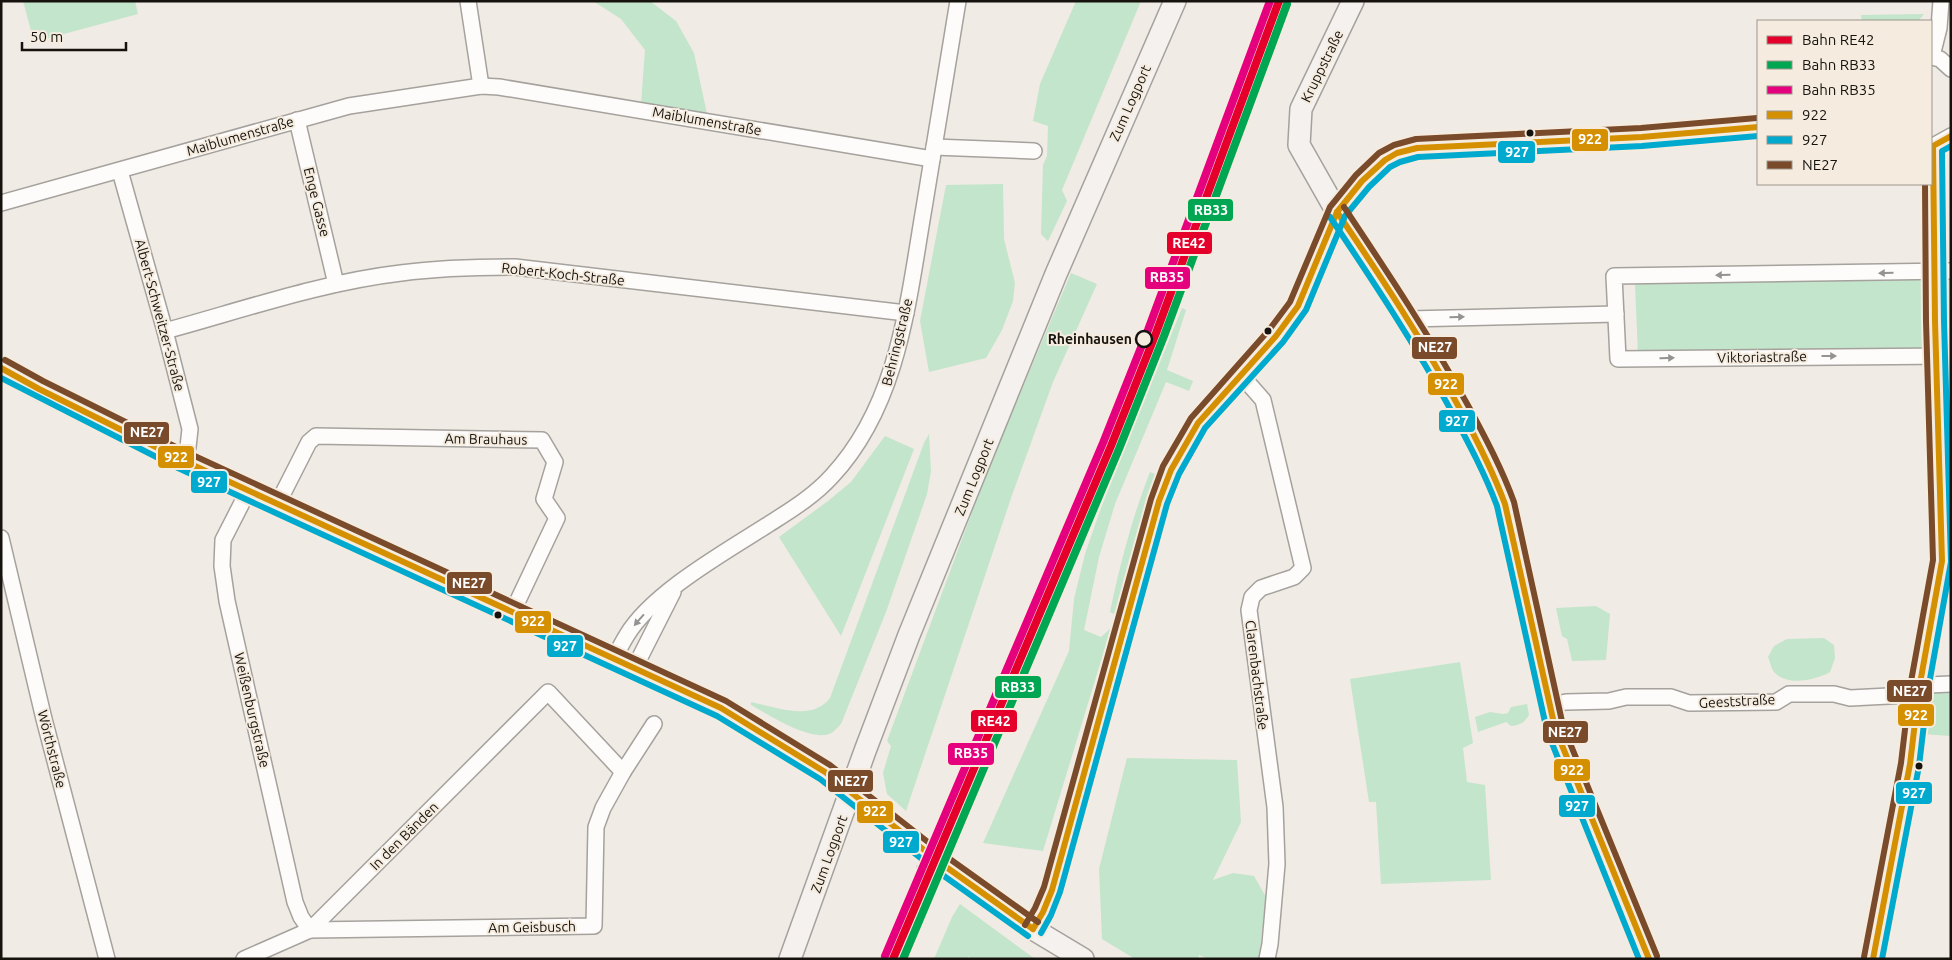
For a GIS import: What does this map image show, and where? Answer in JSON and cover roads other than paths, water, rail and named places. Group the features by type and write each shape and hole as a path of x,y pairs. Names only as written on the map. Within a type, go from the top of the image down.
{"street":[{"path":"468,1 481,86"},
{"name":"Behringstraße","path":"614,659 627,634 650,608 701,568 812,495 832,476 870,425 887,384 906,313 958,1"},
{"name":"Zum Logport","path":"790,959 865,751 910,635 1056,274 1175,1"},
{"name":"Kruppstraße","path":"1338,212 1299,145 1301,109 1353,1"},
{"path":"1932,52 1938,28 1941,1"},
{"path":"1932,56 1940,59 1951,69"},
{"name":"Maiblumenstraße","path":"1,203 349,106 481,86 499,87 933,153 1034,151"},
{"name":"Enge Gasse","path":"297,120 336,284"},
{"path":"1033,930 1052,890 1159,501 1171,470 1198,423 1276,336 1298,306 1338,212 1346,199 1389,157 1402,151 1417,148 1642,137 1757,127"},
{"path":"1873,959 1910,764 1920,689 1942,560 1943,356 1935,272 1932,145 1951,136"},
{"name":"Albert-Schweitzer-Straße","path":"120,171 165,331 190,429 188,447 182,460"},
{"path":"1338,212 1408,319 1445,380 1495,473 1506,504 1556,728 1569,766 1649,959"},
{"name":"Robert-Koch-Straße","path":"165,331 336,284 400,273 456,268 515,267 906,313"},
{"name":"Viktoriastraße","path":"1943,356 1618,359 1614,276 1951,272"},
{"path":"1408,319 1616,314"},
{"path":"1,368 39,389 182,460 720,708 825,772 852,791 942,864 1033,930 1083,959"},
{"name":"Clarenbachstraße","path":"1241,374 1263,400 1303,568 1294,577 1262,588 1252,597 1249,610 1275,807 1277,864 1267,959"},
{"name":"Am Brauhaus","path":"277,504 309,442 316,436 542,440 555,462 544,499 557,518 512,613"},
{"name":"Weißenburgstraße","path":"248,491 224,540 222,566 227,601 295,902 301,917 310,930"},
{"name":"Wörthstraße","path":"1,538 44,719 107,959"},
{"name":"Behringstraße","path":"634,669 674,588"},
{"name":"Geeststraße","path":"1550,705 1566,702 1671,696 1690,703 1776,702 1789,694 1834,694 1850,698 1908,695 1928,685 1951,684"},
{"name":"In den Bänden","path":"244,959 310,930 548,692 623,772"},
{"name":"Am Geisbusch","path":"310,930 594,926 596,827 603,808 623,772 654,724"}],"railway":[{"path":"918,868 932,834"}],"rail line":[{"name":"RB35","path":"885,956 1103,443 1148,330 1270,1"},
{"name":"RE42","path":"893,959 1111,446 1156,333 1279,1"},
{"name":"RB33","path":"903,959 1119,449 1164,336 1287,4"}],"place":[{"name":"Rheinhausen","path":"1144,339"}]}
